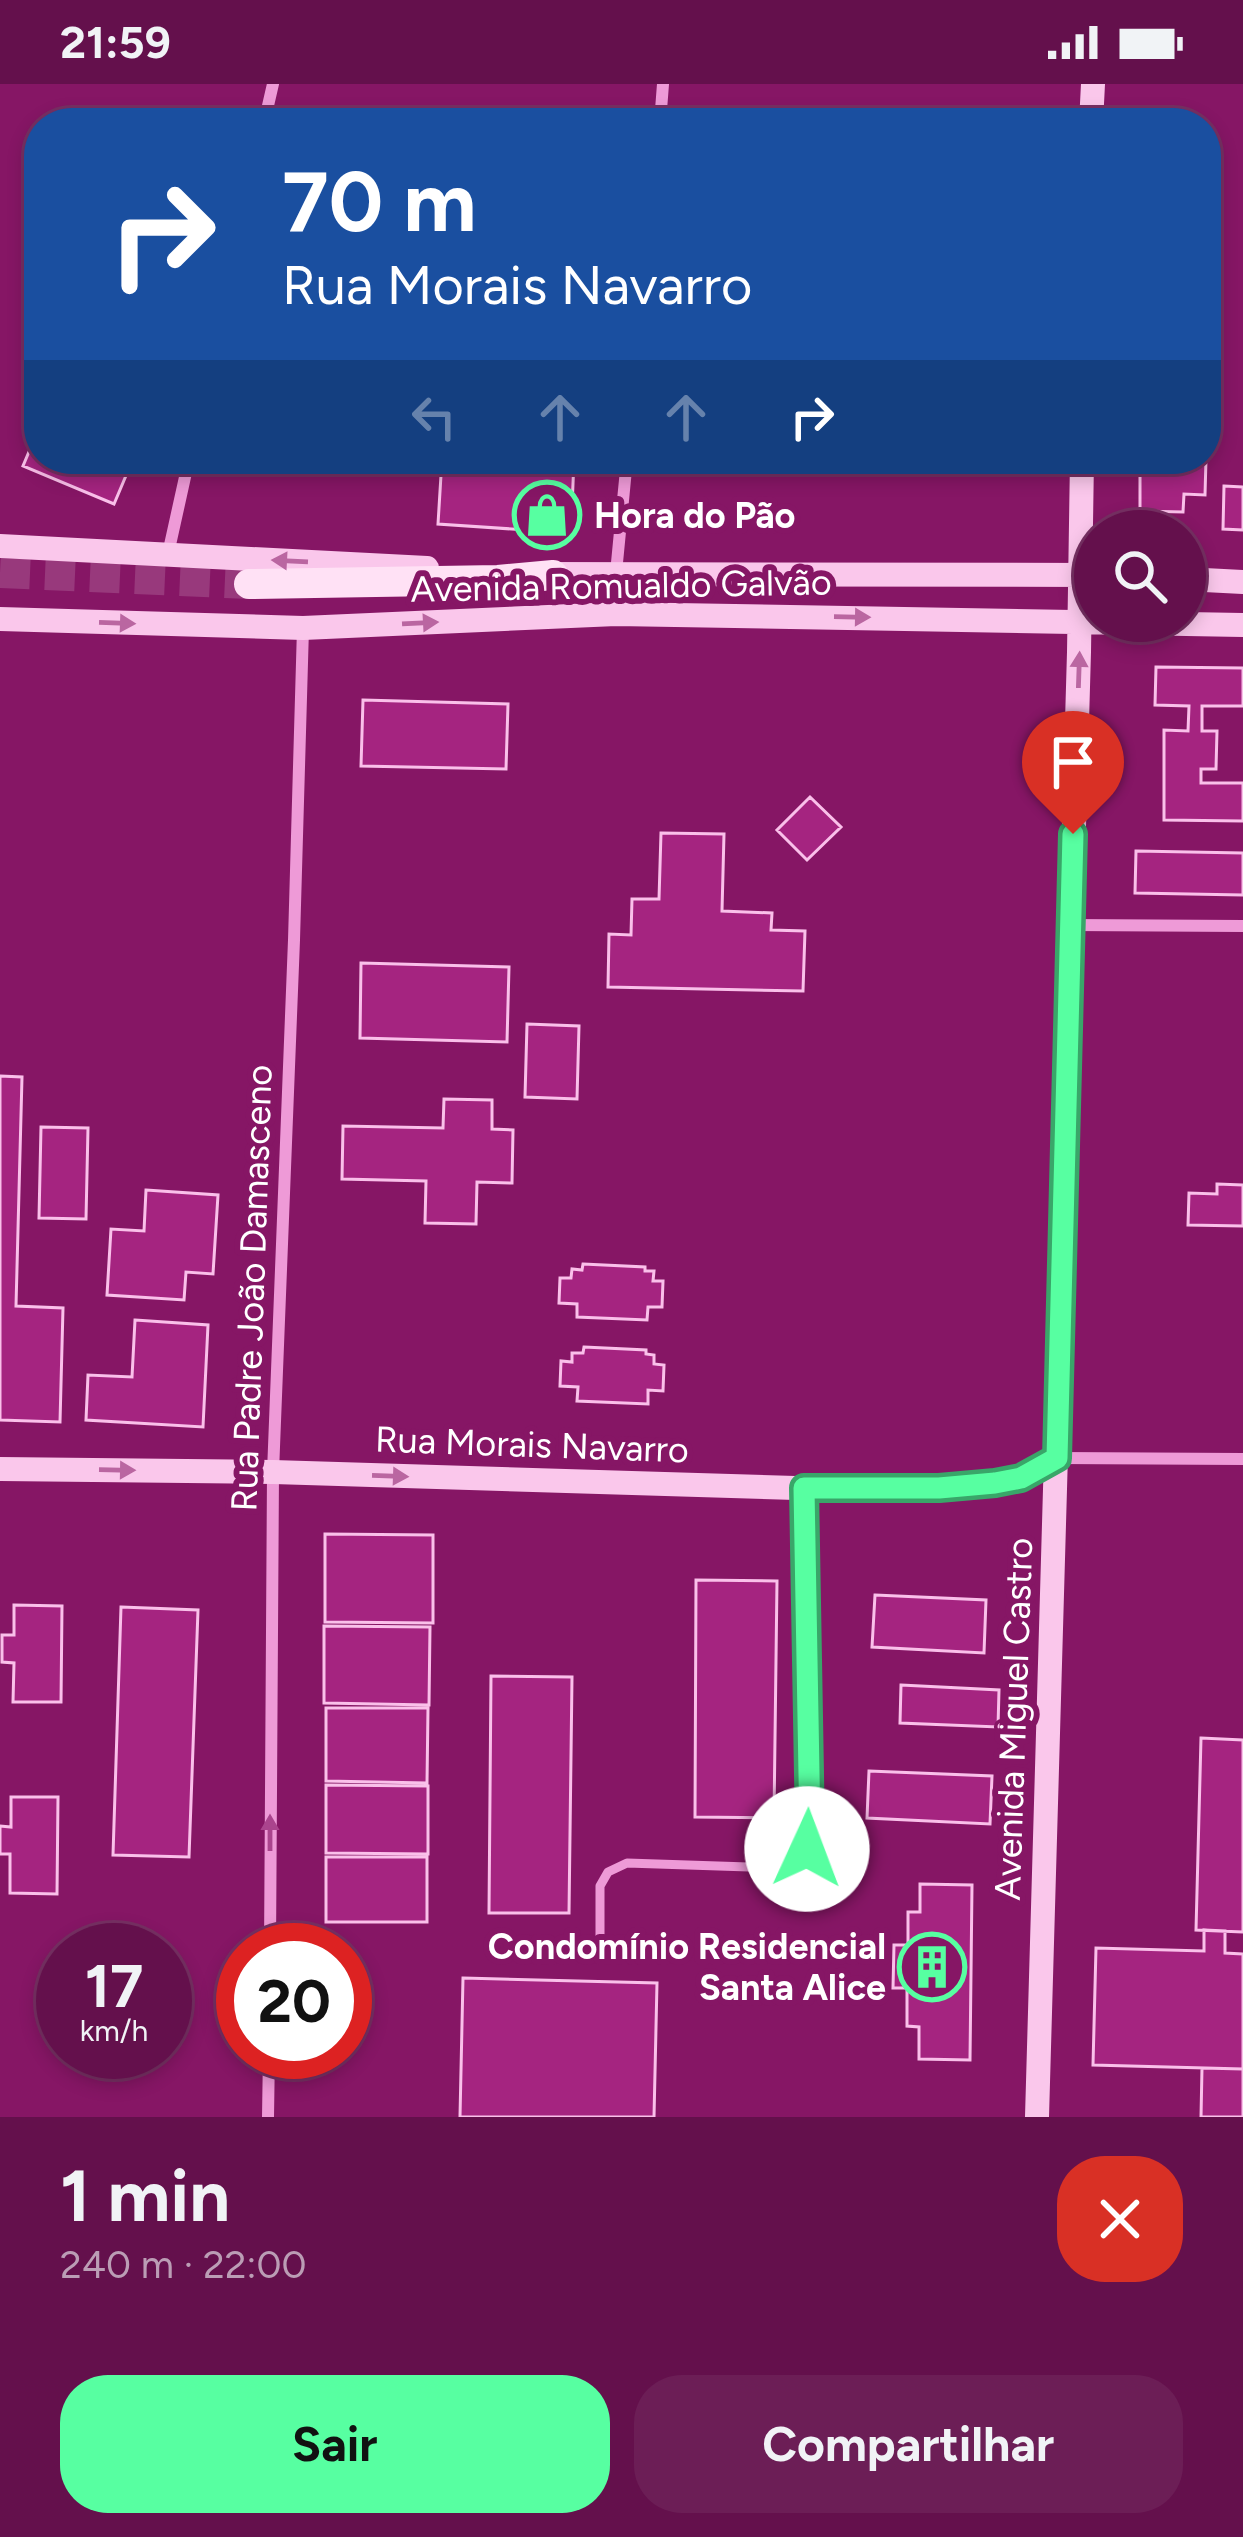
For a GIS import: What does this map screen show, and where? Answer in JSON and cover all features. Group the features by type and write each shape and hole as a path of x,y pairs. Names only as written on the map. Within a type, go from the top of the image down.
{"main road":[{"name":"Avenida Miguel Castro","path":"1083,474 1084,510"},
{"name":"Avenida Romualdo Galvão","path":"0,546 553,575 1074,575"},
{"path":"249,584 553,575"},
{"path":"1206,580 1243,581"},
{"name":"Avenida Romualdo Galvão","path":"0,620 303,628 616,614 1074,621"},
{"name":"Avenida Romualdo Galvão","path":"1206,624 1243,625"},
{"name":"Avenida Miguel Castro","path":"1037,2117 1078,642"},
{"name":"Rua Morais Navarro","path":"0,1468 882,1490 995,1483 1021,1478 1057,1458"}],"street":[{"path":"168,555 186,474"},
{"path":"616,614 626,474"},
{"name":"Rua Padre João Damasceno","path":"270,1923 273,1472 303,628"},
{"path":"1070,925 1243,926"},
{"path":"1057,1458 1243,1459"},
{"path":"268,2117 269,2079"}],"lane":[{"path":"600,1936 600,1886 608,1872 628,1863 780,1868 807,1849 804,1488"}],"building":[{"path":"42,474 127,474 114,504"},
{"path":"441,474 573,474 571,533 438,524"},
{"path":"1140,474 1206,474 1205,495 1184,494 1183,510 1140,510"},
{"path":"1224,486 1243,487 1243,530 1223,529"},
{"path":"1156,667 1243,668 1243,706 1202,706 1202,731 1217,731 1216,769 1201,769 1201,783 1243,783 1243,821 1164,820 1164,730 1188,731 1189,706 1155,705"},
{"path":"363,700 508,704 506,769 361,766"},
{"path":"810,797 841,827 807,860 777,830"},
{"path":"661,833 724,834 722,911 772,913 771,930 805,931 803,991 608,987 609,934 631,935 632,899 659,899"},
{"path":"1136,851 1243,853 1243,895 1135,893"},
{"path":"361,963 509,967 507,1042 360,1038"},
{"path":"527,1024 579,1026 577,1099 525,1097"},
{"path":"0,1076 22,1077 16,1306 63,1308 60,1422 0,1420"},
{"path":"444,1099 492,1100 492,1129 513,1130 512,1183 477,1182 476,1224 425,1223 426,1181 342,1179 343,1126 443,1128"},
{"path":"41,1127 88,1128 86,1219 39,1218"},
{"path":"1217,1184 1243,1185 1243,1226 1188,1225 1189,1193 1217,1194"},
{"path":"146,1190 218,1195 213,1274 186,1272 184,1300 107,1295 111,1229 144,1231"},
{"path":"583,1264 654,1271 653,1281 663,1281 662,1307 648,1307 647,1320 577,1317 577,1304 559,1303 560,1278 571,1278 572,1269 582,1270"},
{"path":"135,1320 208,1325 203,1427 86,1420 88,1375 132,1377"},
{"path":"584,1347 646,1350 654,1355 654,1364 664,1365 663,1391 648,1390 648,1404 577,1401 578,1387 560,1386 561,1361 572,1362 572,1353 583,1353"},
{"path":"325,1534 433,1535 433,1623 325,1622"},
{"path":"696,1580 777,1581 774,1818 695,1817"},
{"path":"875,1595 986,1600 984,1653 872,1647"},
{"path":"14,1605 62,1606 61,1702 13,1702 14,1663 2,1662 2,1635 14,1635"},
{"path":"121,1607 198,1610 189,1857 113,1855"},
{"path":"324,1626 430,1627 429,1705 324,1703"},
{"path":"491,1676 572,1677 569,1913 489,1913"},
{"path":"901,1685 999,1690 998,1727 900,1723"},
{"path":"326,1708 428,1708 427,1783 326,1781"},
{"path":"1201,1738 1243,1740 1243,1932 1196,1930"},
{"path":"869,1771 992,1776 990,1824 867,1818"},
{"path":"326,1785 428,1786 428,1854 326,1853"},
{"path":"11,1797 58,1797 57,1894 10,1893 10,1854 0,1854 0,1826 11,1827"},
{"path":"326,1857 427,1857 427,1922 326,1922"},
{"name":"Condomínio Residencial Santa Alice","path":"920,1884 972,1885 970,2060 919,2059 919,2027 907,2026 907,1988 893,1988 894,1945 908,1945 908,1912 920,1912"},
{"path":"1204,1930 1225,1931 1225,1953 1243,1954 1243,2069 1093,2065 1096,1948 1204,1951"},
{"path":"463,1978 657,1983 654,2117 460,2117"},
{"path":"1202,2068 1243,2069 1243,2117 1201,2117"}],"tunnel":[{"path":"0,573 249,584"}],"place":[{"name":"Hora do Pão","path":"547,515"},
{"name":"Condomínio Residencial Santa Alice","path":"932,1967"}],"route":[{"path":"807,1849 804,1488 995,1483 1021,1478 1057,1458 1073,834"}]}
